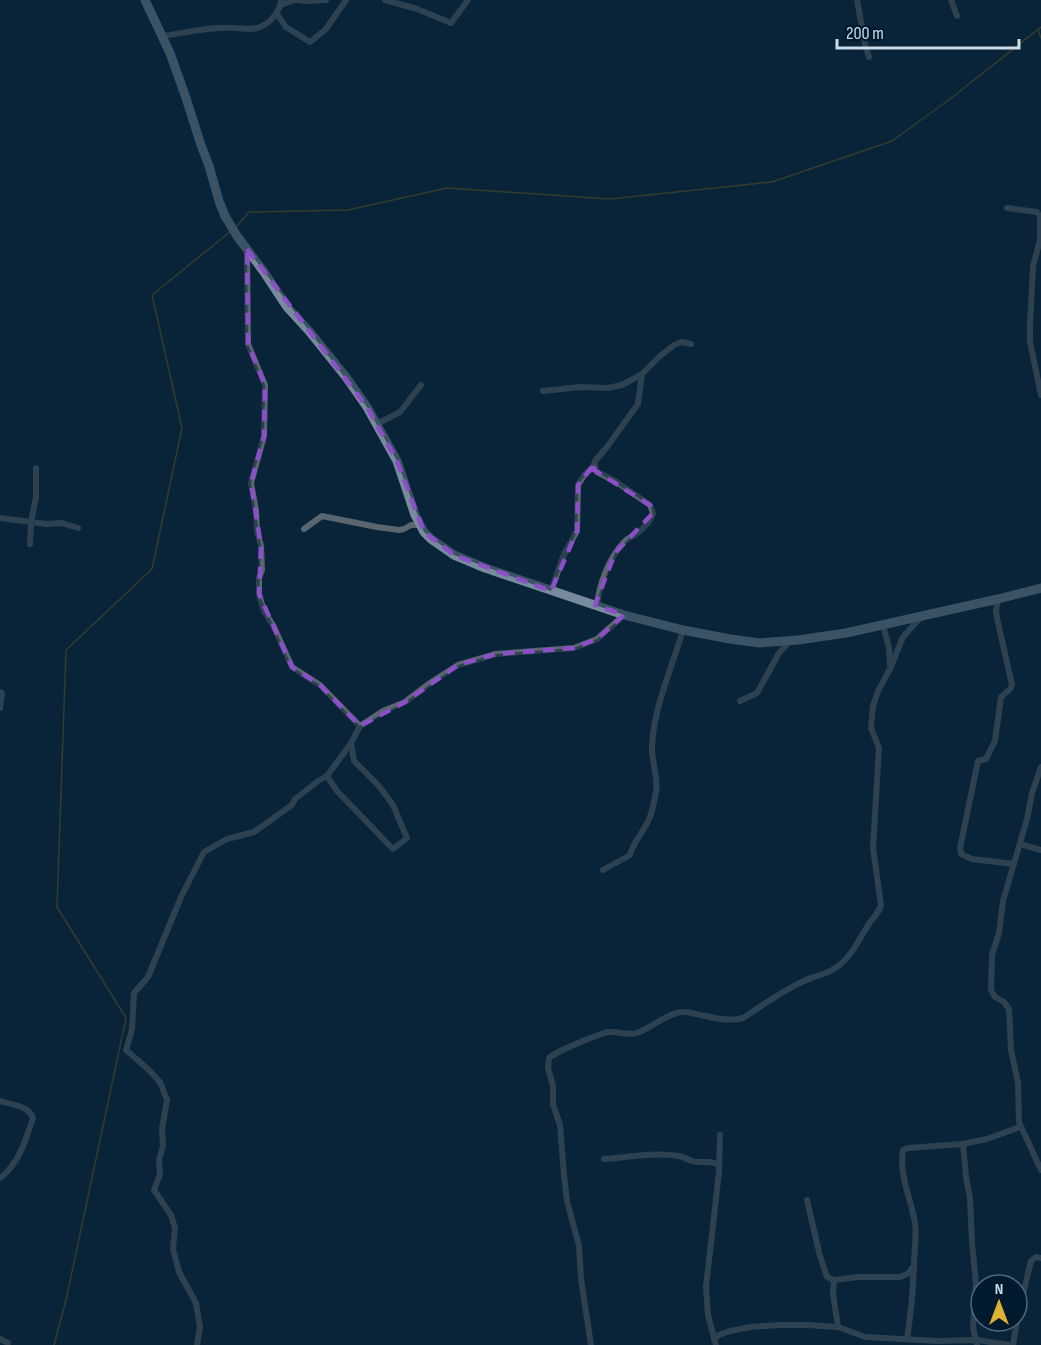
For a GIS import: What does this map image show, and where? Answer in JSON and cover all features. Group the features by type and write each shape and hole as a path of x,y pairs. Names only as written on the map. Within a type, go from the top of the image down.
{"street":[{"path":"145,0 163,36 186,98 225,216 287,307 346,377 377,424 397,461 411,504 424,532 454,555 485,568 624,615 683,630 760,643 846,633 1041,588"},
{"path":"163,36 228,27 255,29 264,26 276,13 281,2 326,0"},
{"path":"276,13 286,27 310,42 326,29 346,0"},
{"path":"385,0 417,9 451,23 468,0"},
{"path":"857,0 869,57"},
{"path":"951,0 957,16"},
{"path":"1007,208 1037,212 1040,217 1040,246 1033,266 1030,342 1041,395"},
{"path":"247,249 248,344 265,385 264,436 251,483 261,546 262,570 259,578 259,594 264,611 273,625 291,667 320,686 360,726"},
{"path":"543,392 622,385 642,374 674,345 682,342 691,344"},
{"path":"551,591 564,554 578,531 578,485 638,404 642,374"},
{"path":"377,424 400,412 421,385"},
{"path":"595,464 594,468 597,472 650,505 653,513 651,519 636,534 626,539 615,553 598,595 597,606"},
{"path":"30,544 36,497 36,468"},
{"path":"304,529 322,516 377,528 399,530 411,525 420,525"},
{"path":"0,518 46,524 62,523 78,528"},
{"path":"998,599 997,618 1012,685 1001,697 995,741 986,759 978,761 960,848 961,854 972,859 1014,864"},
{"path":"197,1345 200,1328 196,1303 179,1272 173,1249 175,1228 171,1215 153,1190 160,1174 162,1129 167,1101 160,1082 126,1050 132,1029 134,993 148,977 181,897 204,852 227,839 254,832 292,805 296,799 327,776 351,743 360,726 384,711 405,702 458,665 496,654 574,648 597,639 624,615"},
{"path":"591,1345 581,1279 579,1246 567,1201 560,1125 553,1104 553,1086 548,1068 549,1058 609,1032 635,1034 680,1012 737,1019 806,980 825,975 845,961 871,919 880,910 881,905 873,848 879,748 871,728 873,706 903,637 922,615"},
{"path":"883,625 889,648 890,669"},
{"path":"603,870 630,855 633,845 649,819 657,788 652,747 657,715 683,630"},
{"path":"740,701 757,693 779,653 791,641"},
{"path":"0,692 2,693 0,708"},
{"path":"327,776 337,791 393,849 407,838 393,805 380,786 354,761 351,743"},
{"path":"1041,767 1003,901 999,933 992,955 991,990 992,994 1004,1002 1009,1009 1009,1035 1018,1083 1018,1122 1041,1170"},
{"path":"1020,844 1041,850"},
{"path":"0,1101 26,1108 33,1118 19,1156 2,1175"},
{"path":"907,1339 911,1314 915,1222 904,1182 903,1150 963,1144 987,1139 1020,1127"},
{"path":"715,1342 708,1314 706,1287 720,1135"},
{"path":"963,1144 970,1198 976,1284 973,1327 977,1342"},
{"path":"604,1159 669,1155 680,1156 692,1161 712,1161 719,1165"},
{"path":"807,1200 820,1256 828,1276 834,1280 900,1276 909,1273 914,1266"},
{"path":"1028,1273 1031,1261 1036,1257 1041,1258"},
{"path":"834,1280 834,1311 838,1327"},
{"path":"715,1342 719,1335 730,1331 765,1326 807,1325 838,1327 865,1337 1012,1345"},
{"path":"0,1339 8,1343"}],"highlighted area":[{"path":"247,249 367,407 397,461 424,532 454,555 551,591 577,531 578,485 595,463 594,470 650,505 653,513 615,553 595,605 624,615 597,639 574,648 496,654 458,665 405,702 360,726 320,685 292,667 259,594 261,546 251,483 264,436 265,385 248,344"}],"waterway":[{"path":"237,226 249,212 348,210 447,188 610,199 772,182 892,141 950,99 1041,27"},
{"path":"1038,30 1041,38"},
{"path":"54,1345 66,1300 126,1018 57,907 66,650 152,569 182,428 152,295 231,231"}]}
